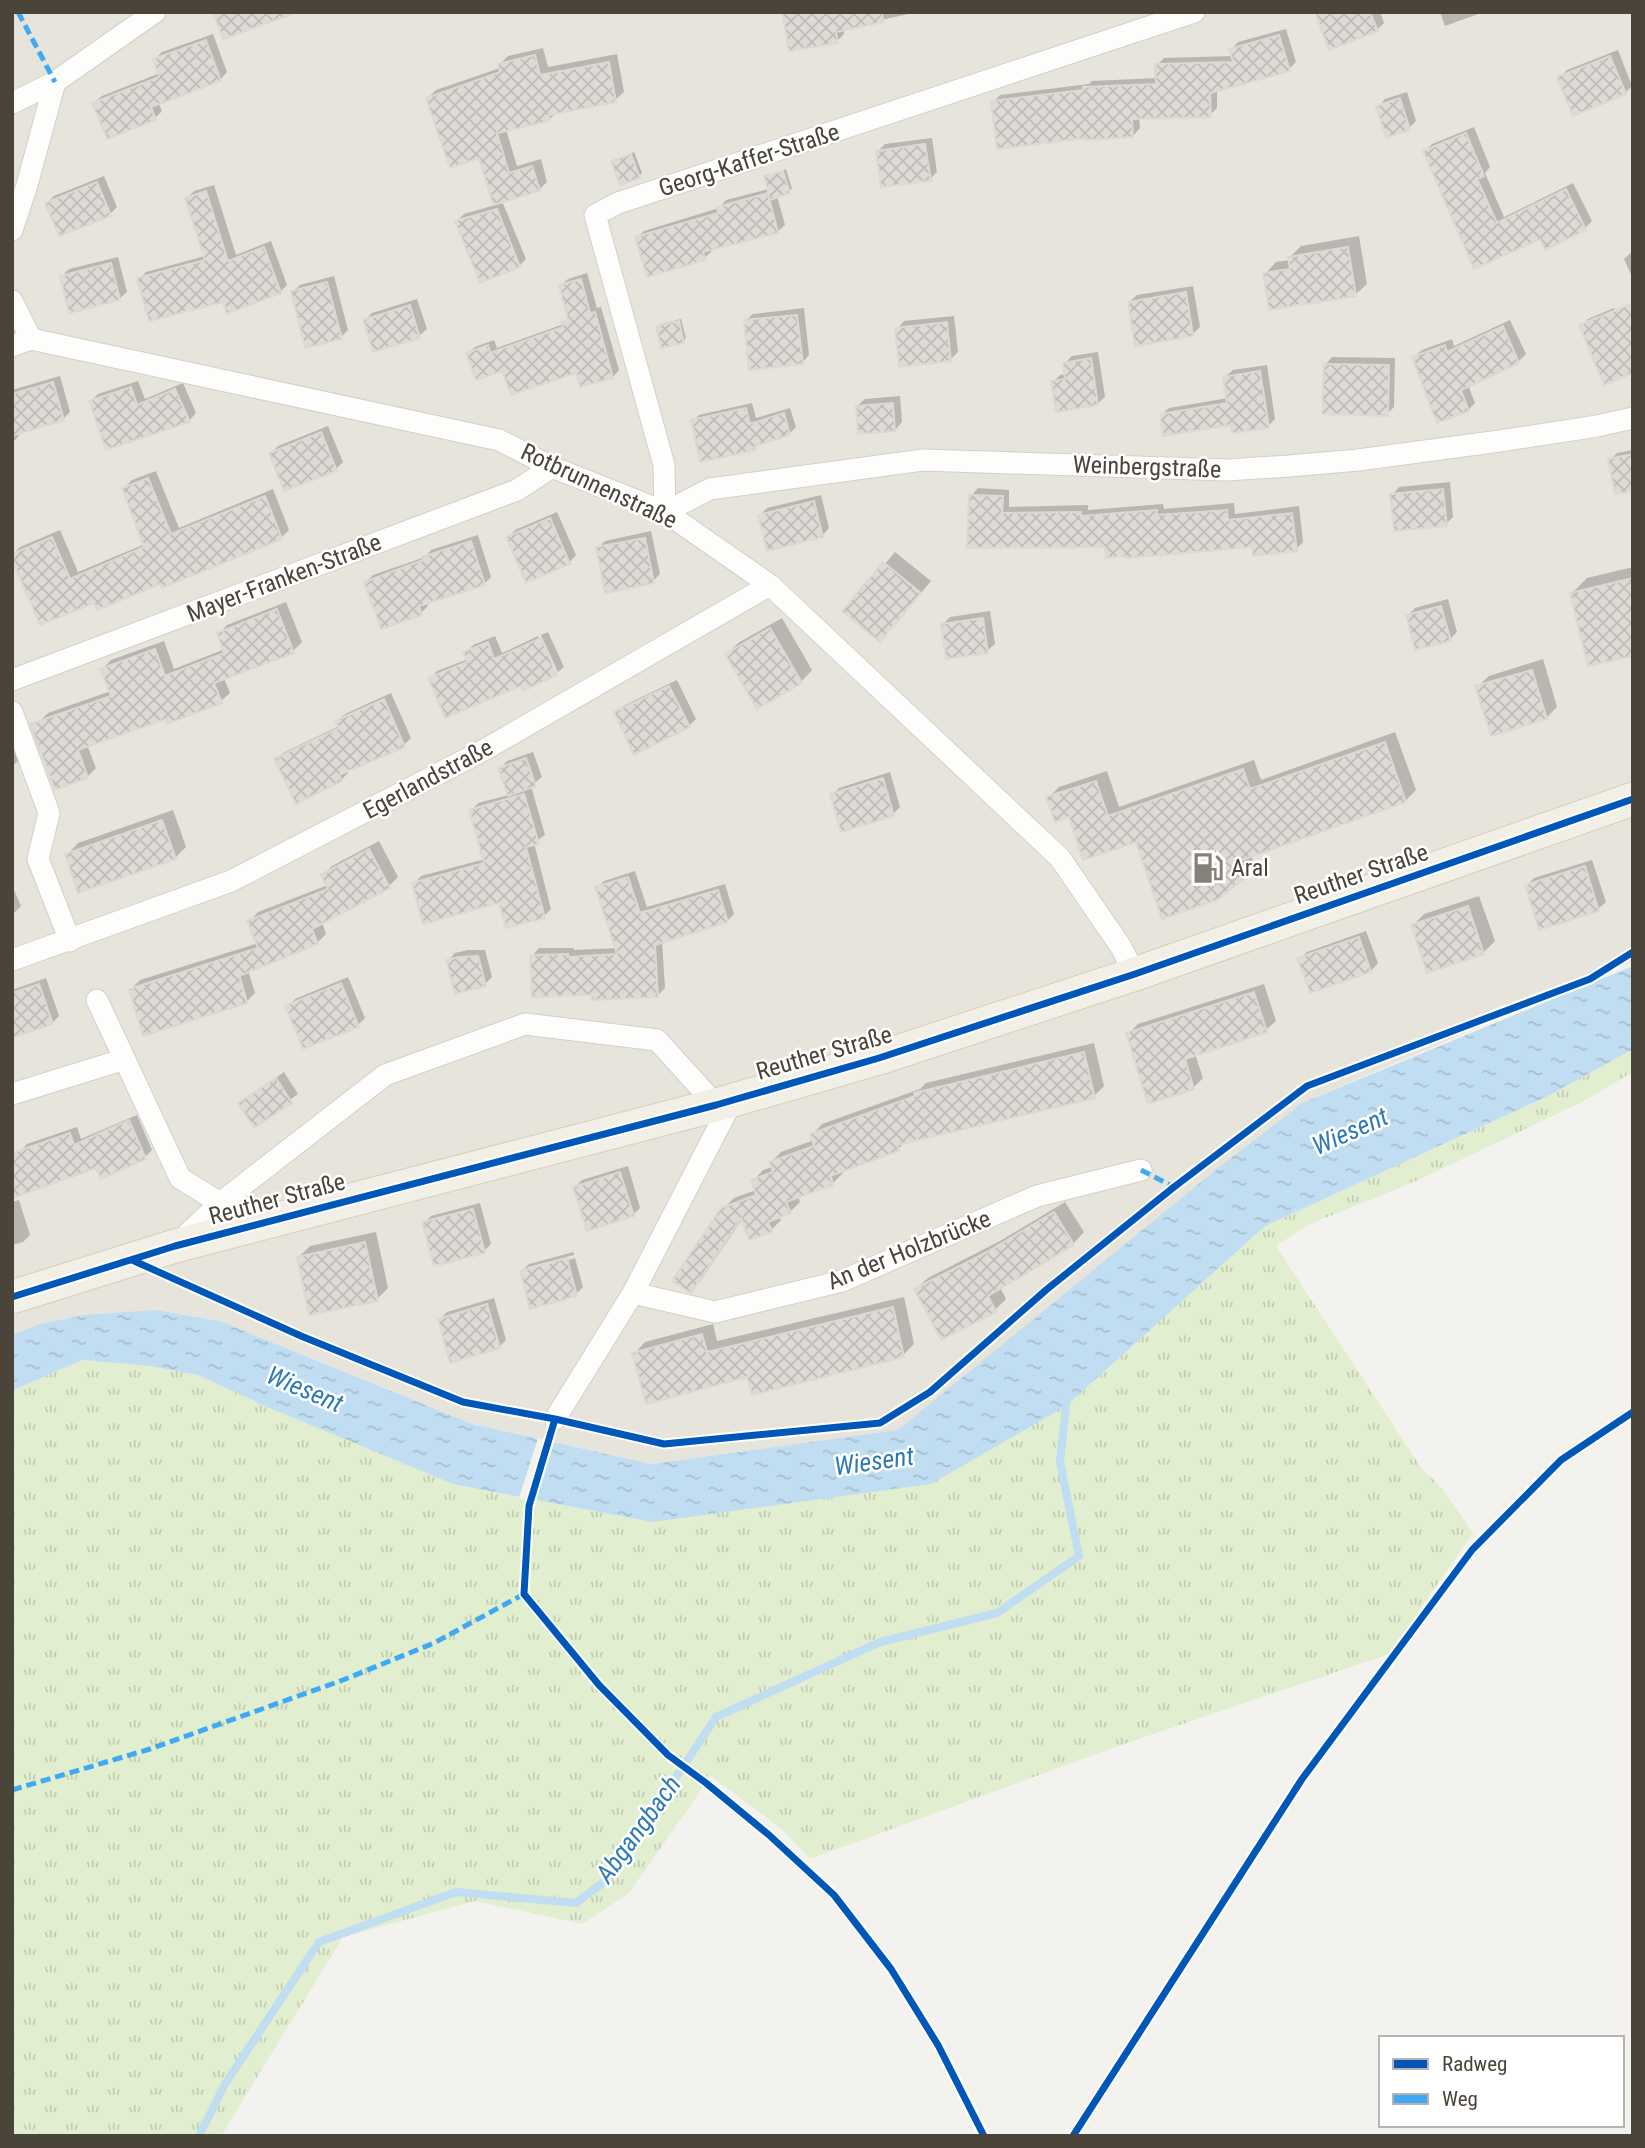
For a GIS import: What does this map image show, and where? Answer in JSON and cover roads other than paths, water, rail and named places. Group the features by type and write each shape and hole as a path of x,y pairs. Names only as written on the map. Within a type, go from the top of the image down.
{"main road":[{"name":"Reuther Straße","path":"12,1297 175,1246 724,1102 879,1058 1135,974 1633,799"}],"street":[{"path":"12,103 55,82 155,12"},
{"name":"Georg-Kaffer-Straße","path":"665,512 664,466 595,215 618,203 1195,12"},
{"path":"12,230 55,82"},
{"path":"12,301 22,342"},
{"name":"Rotbrunnenstraße","path":"22,342 499,440 552,467 665,512 770,585 1060,858 1121,947 1135,974"},
{"name":"Weinbergstraße","path":"665,512 710,489 923,460 1227,470 1358,460 1500,441 1633,418"},
{"name":"Mayer-Franken-Straße","path":"12,680 517,490 552,467"},
{"name":"Egerlandstraße","path":"12,960 70,941 243,875 484,750 770,585"},
{"path":"12,712 49,813 38,859 70,941"},
{"path":"97,1000 180,1178 220,1203"},
{"name":"Reuther Straße","path":"175,1246 220,1203 385,1076 526,1024 657,1041 724,1102"},
{"path":"12,1094 125,1059"},
{"path":"555,1419 633,1293 724,1102"},
{"name":"An der Holzbrücke","path":"633,1293 715,1312 842,1281 1037,1196 1141,1170"}],"water":[{"name":"Wiesent","path":"1633,966 1633,1049 1550,1095 1265,1226 1066,1406 931,1484 652,1522 453,1484 265,1406 198,1375 150,1366 82,1360 12,1391 12,1335 40,1324 84,1315 156,1310 220,1321 472,1424 651,1464 898,1430 1218,1168 1302,1103"}],"waterway":[{"name":"Abgangbach","path":"199,2136 225,2084 319,1942 456,1892 576,1903 609,1878 716,1717 880,1642 997,1613 1079,1556 1060,1462 1067,1397"}],"place":[{"name":"Aral","path":"1208,868"}]}
